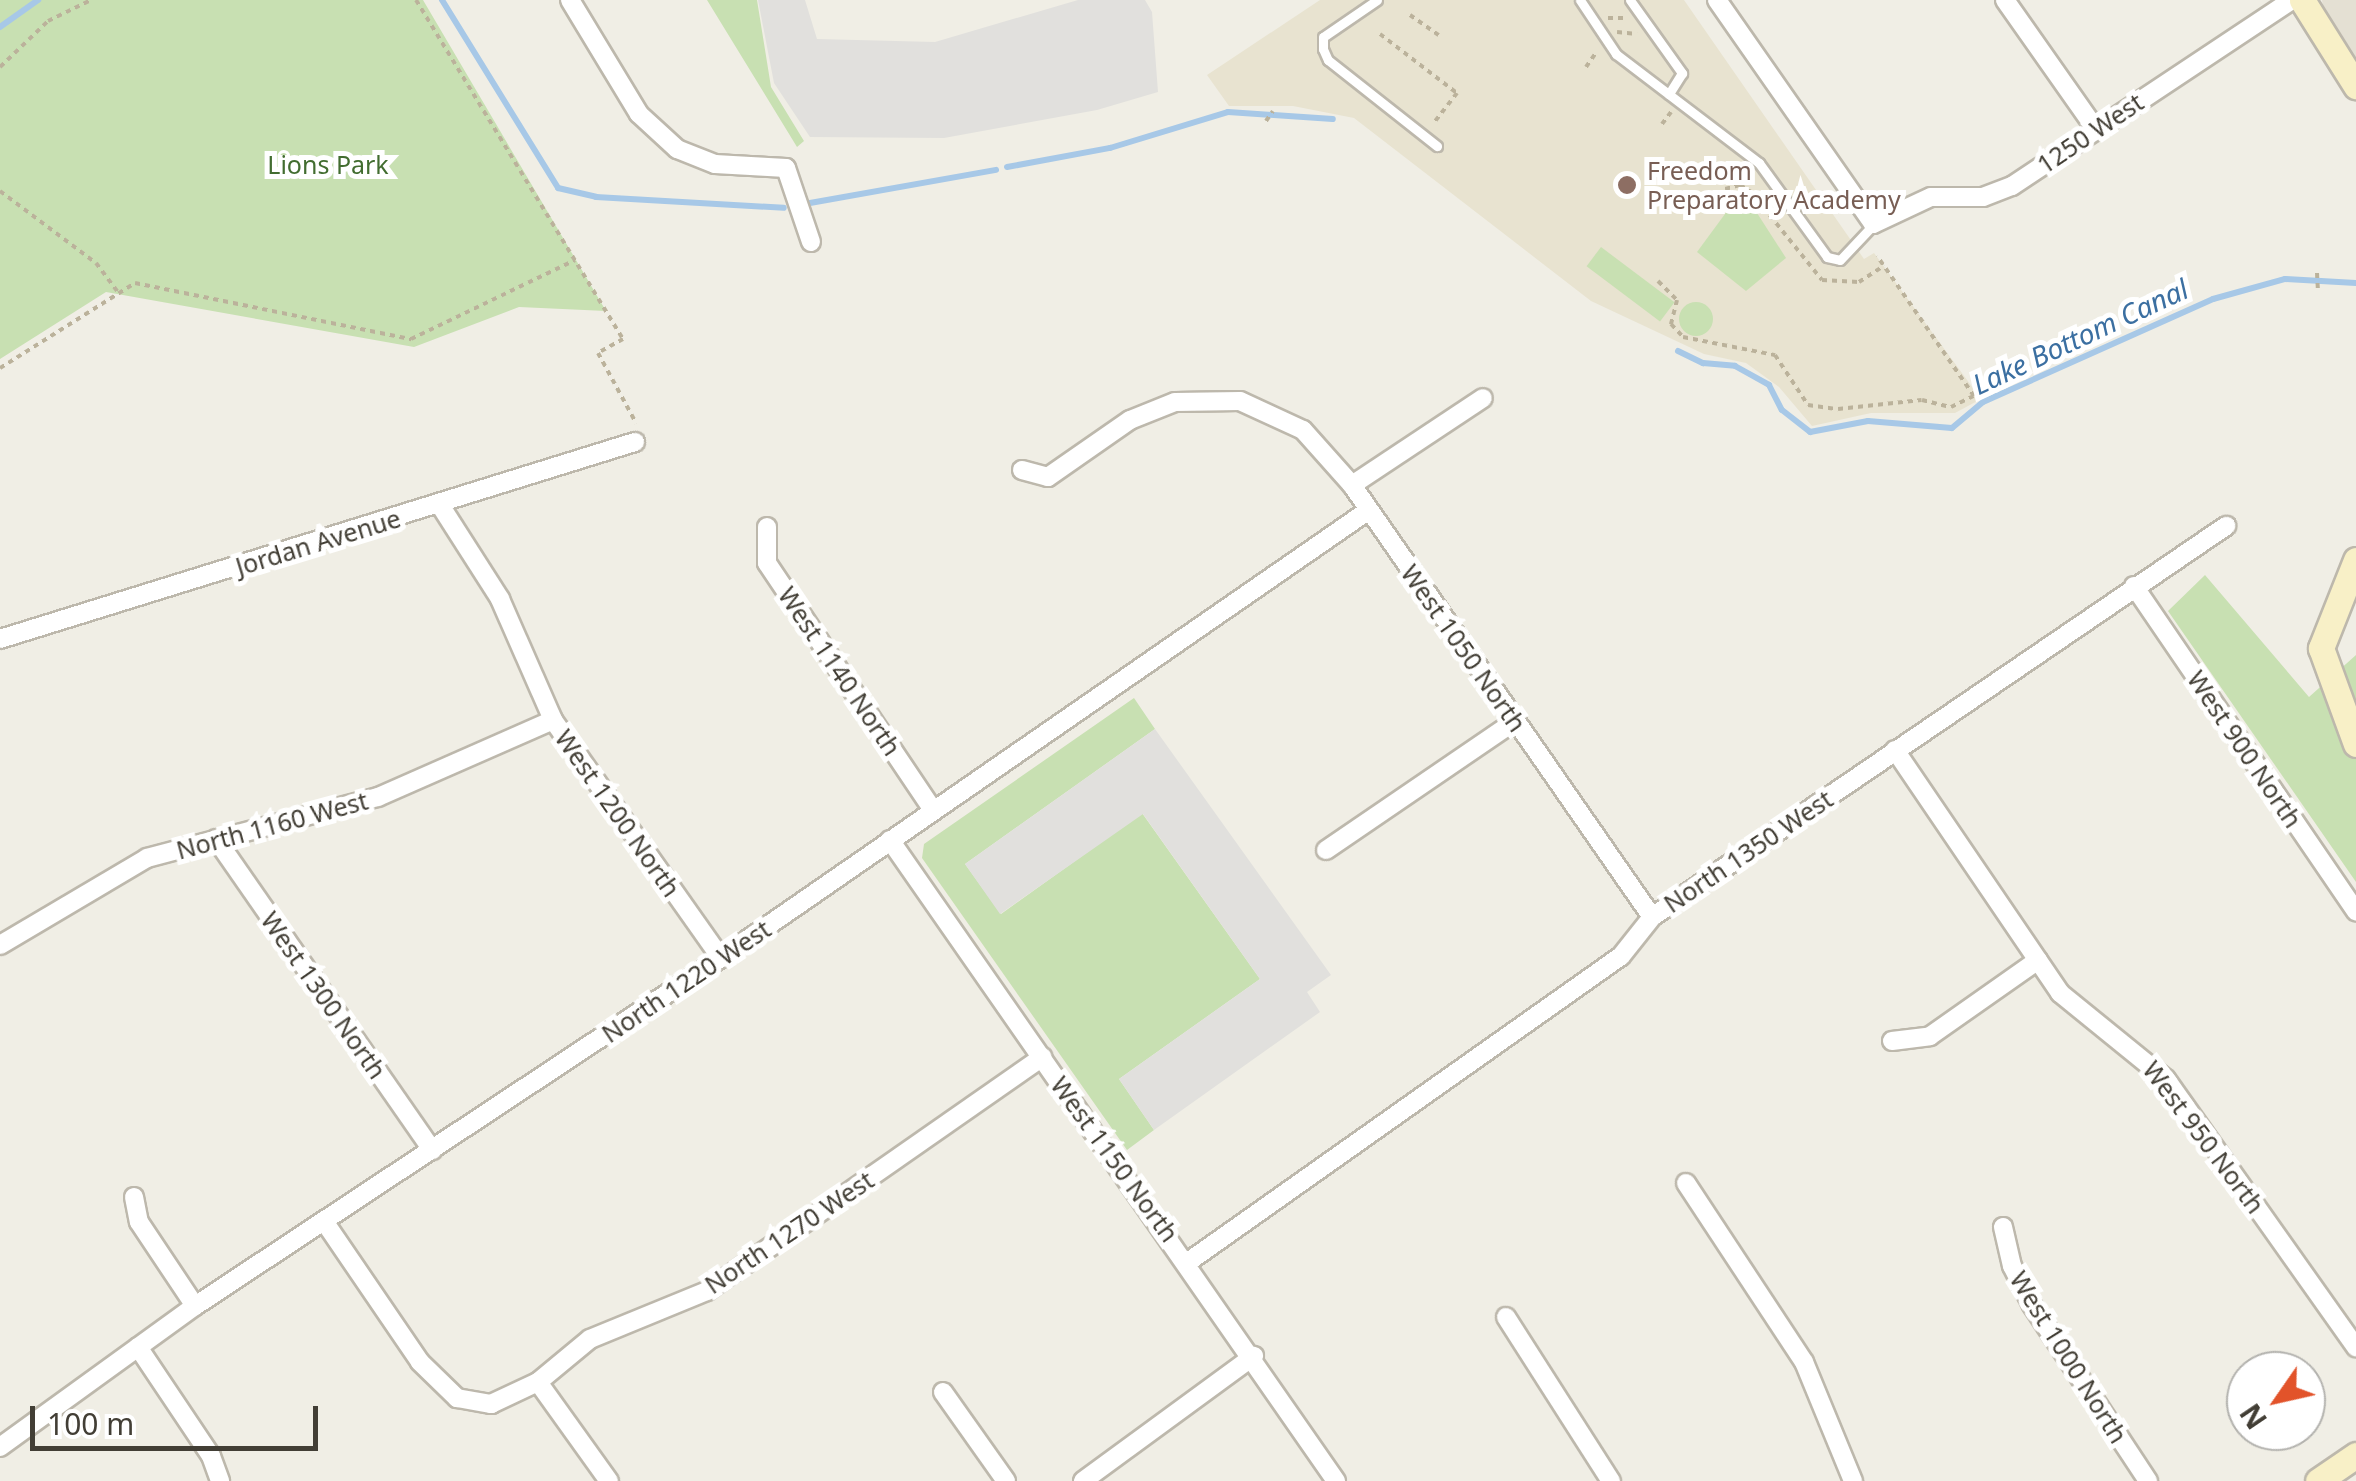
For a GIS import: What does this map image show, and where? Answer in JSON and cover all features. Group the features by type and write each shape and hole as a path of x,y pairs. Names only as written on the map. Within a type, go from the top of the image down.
{"street":[{"path":"570,0 639,114 677,149 716,164 786,168 811,242"},
{"path":"1717,0 1873,224"},
{"path":"2005,0 2095,128"},
{"name":"1250 West","path":"1873,224 1931,197 2000,192 2292,0"},
{"path":"2302,0 2356,86"},
{"path":"1352,486 1483,398"},
{"name":"West 1050 North","path":"1022,470 1048,476 1130,420 1175,402 1218,399 1253,406 1304,430 1352,486 1652,916"},
{"name":"Jordan Avenue","path":"0,639 440,505 636,434"},
{"name":"West 1200 North","path":"440,505 500,599 553,720 721,958"},
{"name":"North 1220 West","path":"0,1447 195,1306 326,1224 721,958 1368,510"},
{"name":"West 1140 North","path":"767,526 767,563 932,809"},
{"name":"North 1350 West","path":"1188,1262 1621,956 1652,916 2226,526"},
{"path":"2356,560 2322,648 2356,744"},
{"name":"West 900 North","path":"2134,586 2356,912"},
{"name":"North 1160 West","path":"0,945 118,871 216,839 378,797 553,720"},
{"path":"1326,850 1514,721"},
{"name":"West 950 North","path":"1895,750 2038,960 2084,1018 2144,1056 2166,1079 2356,1347"},
{"name":"West 1300 North","path":"216,839 432,1150"},
{"name":"West 1150 North","path":"890,840 1254,1356 1336,1481"},
{"path":"1892,1041 1930,1036 2038,960"},
{"name":"North 1270 West","path":"326,1224 420,1362 470,1405 491,1404 538,1382 590,1339 706,1291 1042,1057"},
{"path":"1686,1183 1804,1362 1853,1481"},
{"path":"134,1198 139,1222 195,1306"},
{"name":"West 1000 North","path":"2003,1227 2012,1266 2032,1306 2148,1481"},
{"path":"1506,1317 1611,1481"},
{"path":"138,1348 212,1456 220,1481"},
{"path":"1084,1481 1254,1356"},
{"path":"538,1382 610,1481"},
{"path":"943,1392 1006,1481"},
{"path":"2318,1481 2356,1454"}],"lane":[{"path":"1377,0 1323,37 1323,50 1328,60 1438,146"},
{"path":"1580,0 1616,54 1759,163 1828,258 1840,260 1873,224"},
{"path":"1630,0 1682,73 1669,94"}],"path":[{"path":"0,67 48,21 91,0"},
{"path":"416,0 623,340 598,353 636,434"},
{"path":"1410,15 1438,35"},
{"path":"1380,34 1457,93 1434,122"},
{"path":"1586,67 1598,50"},
{"path":"1266,120 1273,111"},
{"path":"1662,124 1670,112"},
{"path":"0,190 96,263 119,294"},
{"path":"1658,281 1678,300 1671,324 1683,338 1775,355 1808,405 1838,409 1922,400 1951,407 1974,396 1877,256"},
{"path":"0,368 135,283 155,282 411,338 575,260"},
{"path":"2317,273 2318,292"}],"shaded area":[{"path":"758,0 805,0 817,39 935,42 1078,0 1145,0 1152,12 1158,92 1097,110 944,138 810,137 774,83"},
{"name":"Freedom Preparatory Academy","path":"1320,0 1684,0 1864,259 1874,253 1981,399 1955,413 1871,413 1812,426 1779,387 1746,363 1704,354 1591,301 1354,118 1293,106 1229,106 1207,75"},
{"path":"2322,0 2356,0 2356,57 2323,6"},
{"path":"1155,729 1331,975 1307,992 1320,1012 1154,1130 1119,1079 1260,979 1143,814 1000,914 965,864"}],"green space":[{"name":"Lions Park","path":"0,0 423,0 606,311 519,307 414,347 106,292 0,359"},
{"path":"707,0 757,0 771,87 804,141 797,147"},
{"path":"1736,199 1748,199 1786,258 1746,291 1697,252"},
{"path":"1601,247 1674,302 1660,322 1587,266"},
{"path":"1696,302 1708,307 1713,319 1708,331 1696,336 1684,331 1679,319 1684,307"},
{"path":"2205,575 2309,697 2356,655 2356,882 2168,611"},
{"path":"1134,698 1155,729 965,864 1001,914 1142,813 1260,979 1119,1079 1154,1130 1127,1150 922,858 924,844"}],"waterway":[{"name":"Lake Bottom Canal","path":"0,27 38,0"},
{"name":"Lake Bottom Canal","path":"442,0 558,188 596,197 784,208"},
{"name":"Lake Bottom Canal","path":"1007,167 1110,148 1228,112 1333,119"},
{"name":"Lake Bottom Canal","path":"810,203 996,170"},
{"name":"Lake Bottom Canal","path":"1678,351 1703,363 1735,366 1769,385 1782,410 1810,432 1868,421 1952,428 1983,402 2213,299 2285,279 2356,283"}],"place":[{"name":"Freedom Preparatory Academy","path":"1627,185"}]}
